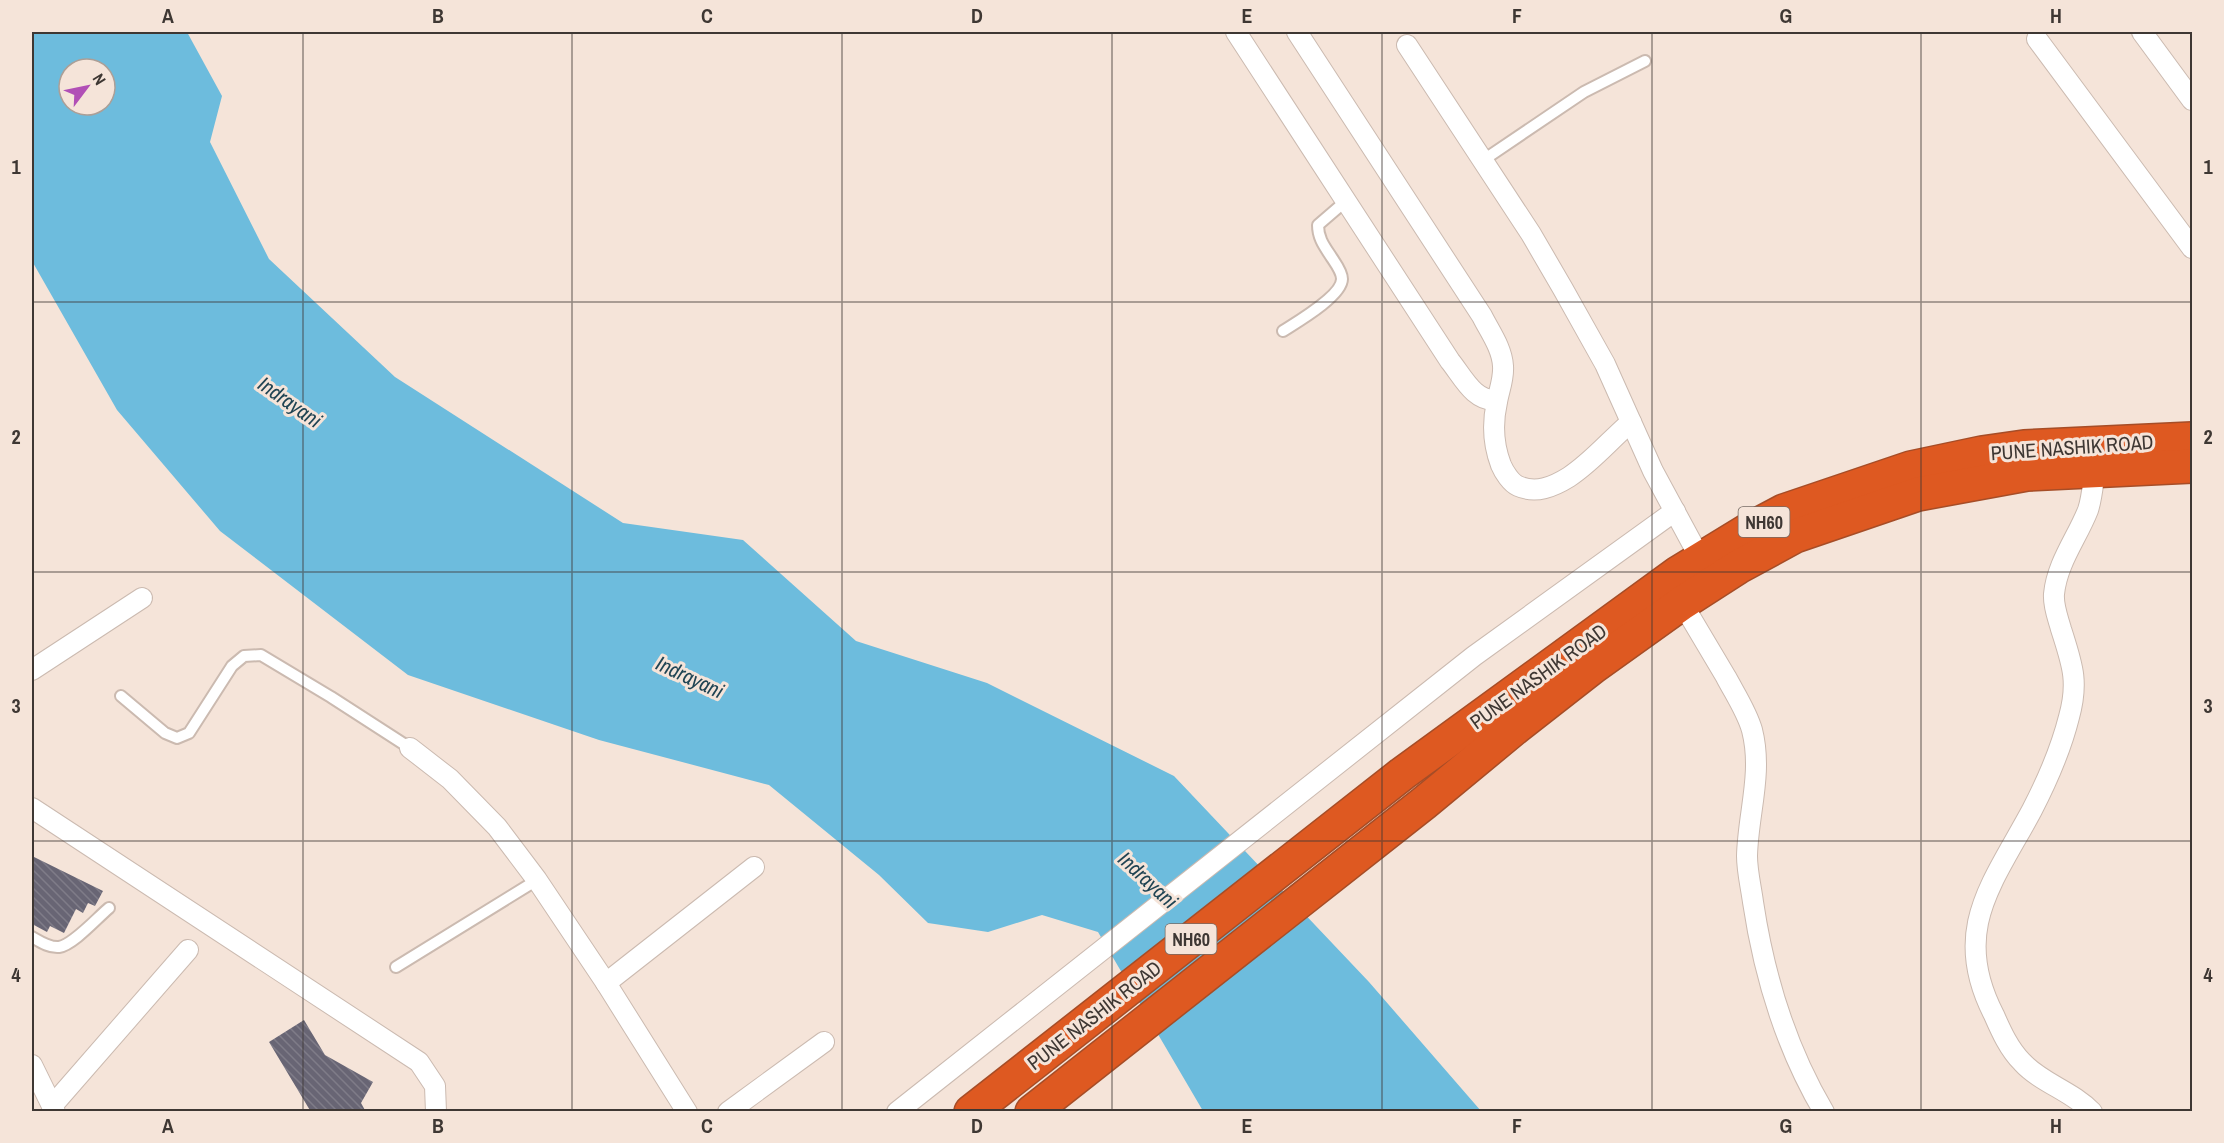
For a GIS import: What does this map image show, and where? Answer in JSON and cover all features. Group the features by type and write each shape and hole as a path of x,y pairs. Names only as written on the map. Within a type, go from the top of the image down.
{"highway":[{"name":"PUNE NASHIK ROAD","path":"976,1108 1402,774 1700,558 1784,511 1911,468 1982,453 2024,447 2193,439"},
{"name":"PUNE NASHIK ROAD","path":"1032,1112 1424,803 1559,693 1682,603 1738,567 1795,536 1918,494 2027,474 2193,466"}],"street":[{"path":"1236,32 1464,378 1477,396 1488,401 1497,400"},
{"path":"1297,32 1482,316 1497,343 1504,378 1497,400 1494,434 1496,451 1503,469 1514,484 1530,491 1546,489 1569,477 1631,423"},
{"path":"2142,32 2193,100"},
{"path":"2037,39 2193,248"},
{"path":"1407,45 1531,234 1563,289 1605,364 1653,471 1700,558"},
{"path":"2092,1112 2020,1061 1987,1002 1978,974 1976,954 1978,925 1991,881 2046,783 2073,701 2076,686 2074,671 2055,607 2054,594 2065,558 2089,507 2095,470"},
{"path":"897,1112 1474,656 1675,512"},
{"path":"32,670 142,598"},
{"path":"1682,603 1739,700 1752,728 1757,771 1748,831 1747,860 1756,922 1763,957 1791,1047 1824,1112"},
{"path":"410,748 450,779 497,827 537,880 606,983 687,1112"},
{"path":"32,808 419,1062 435,1086 436,1112"},
{"path":"606,983 754,867"},
{"path":"32,1065 54,1109 188,950"},
{"path":"728,1112 824,1042"}],"lane":[{"path":"1482,161 1584,92 1645,62"},
{"path":"1284,331 1329,299 1339,288 1342,279 1340,270 1318,235 1318,225 1347,200"},
{"path":"122,696 165,733 177,738 189,733 232,666 244,656 261,655 332,697 410,748"},
{"path":"396,967 537,880"},
{"path":"32,937 58,947 68,943 109,908"}],"water":[{"name":"Indrayani","path":"32,32 187,32 222,96 210,142 269,259 395,377 623,523 743,540 856,641 987,683 1174,776 1369,982 1481,1111 1203,1111 1098,932 1042,915 988,932 928,923 879,875 769,785 599,740 408,675 220,531 117,410 32,261"}],"building":[{"path":"32,856 103,891 95,906 88,903 83,913 76,909 64,933 50,926 47,932 32,924"},
{"path":"304,1020 325,1055 373,1082 361,1103 366,1112 311,1112 269,1042"}]}
